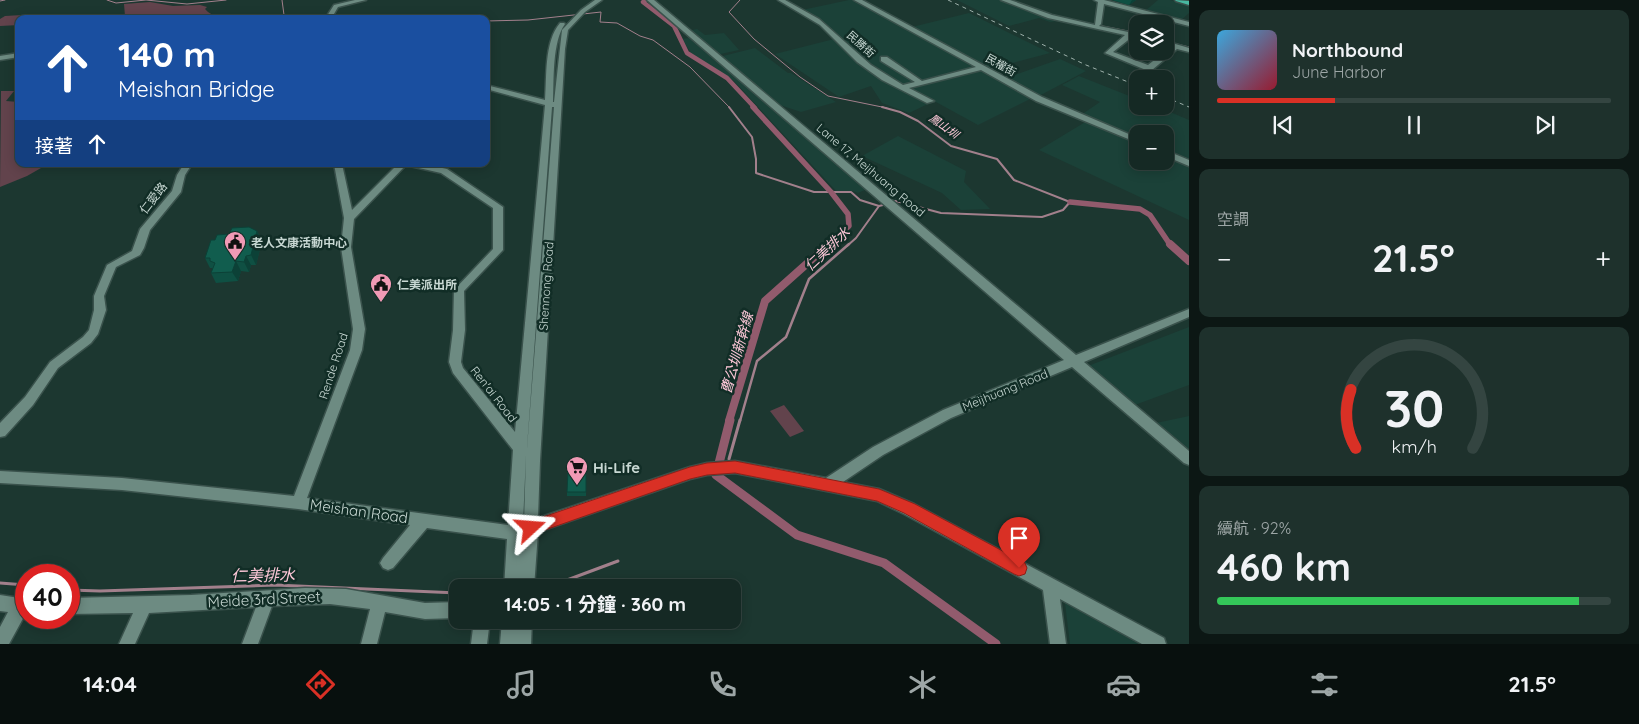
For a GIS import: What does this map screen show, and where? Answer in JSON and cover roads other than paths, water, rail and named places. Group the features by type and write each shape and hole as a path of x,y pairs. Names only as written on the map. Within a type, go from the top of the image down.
{"main road":[{"path":"1178,0 1189,3"}],"street":[{"path":"330,15 336,6 363,0"},
{"name":"Shennong Road","path":"527,579 531,528 532,461 554,104 553,49 558,29 575,10 589,0"},
{"name":"Shennong Road","path":"512,579 520,449 554,104 562,49 565,30 583,11 599,0"},
{"name":"Lane 17, Meijhuang Road","path":"650,0 1189,459"},
{"name":"民勝街","path":"781,0 827,28 835,37 842,40 859,60 902,88 930,101"},
{"name":"民權街","path":"857,0 1039,99 1129,137"},
{"path":"1004,0 1050,17 1129,34"},
{"path":"1011,0 1052,15 1098,24 1129,33"},
{"path":"1098,24 1099,0 1189,24"},
{"path":"1129,39 1108,53 1149,68 1159,60"},
{"path":"1174,44 1189,46"},
{"path":"1176,46 1189,50"},
{"path":"0,58 15,56"},
{"path":"884,59 921,83"},
{"path":"902,88 982,68"},
{"path":"490,88 554,104"},
{"path":"1185,161 1189,154"},
{"name":"仁愛路","path":"0,432 29,401 54,365 87,340 94,331 100,310 99,296 112,265 136,253 145,229 176,192 181,175 186,167"},
{"name":"Rende Road","path":"298,503 356,350 359,329 346,247 349,218 339,167"},
{"path":"349,218 400,167"},
{"name":"Ren'ai Road","path":"426,167 444,171 498,207 498,250 459,290 459,330 455,362 457,370 520,449 532,461"},
{"name":"Meijhuang Road","path":"829,484 878,451 946,414 1189,314"},
{"name":"Meishan Road","path":"0,477 122,484 298,503 515,533 690,473 707,469 735,467 829,484"},
{"path":"829,484 879,495 910,509 1158,644"},
{"path":"388,563 424,520"},
{"path":"1050,586 1058,644"},
{"name":"Meide 3rd Street","path":"80,606 144,606 267,599 297,595 334,596 379,602 428,613 449,611"},
{"path":"250,644 267,599"},
{"path":"369,644 379,602"},
{"path":"0,603 15,605"},
{"path":"127,644 144,606"},
{"path":"0,644 15,619"},
{"path":"479,644 481,629"},
{"path":"508,644 509,629"},
{"path":"523,644 524,629"}],"waterway":[{"path":"0,1 5,0"},
{"path":"107,0 116,3 146,0 187,4 226,0"},
{"path":"282,0 284,15"},
{"name":"曹公圳新幹線","path":"646,0 643,2 674,26 687,53 727,78 755,108"},
{"name":"鳳山圳","path":"740,0 729,12 754,39 800,77 828,96 887,108"},
{"path":"490,21 528,20 601,12 600,22 617,23 640,36 653,40 690,67 730,108"},
{"path":"1082,22 1129,31"},
{"path":"1174,43 1189,47"},
{"path":"729,107 752,137 756,159 756,173 814,192 851,192 860,200 879,206"},
{"name":"曹公圳新幹線","path":"753,107 831,192 848,214 849,226 827,246"},
{"name":"鳳山圳","path":"882,107 900,112 918,121 951,146 997,159 1014,180 1070,202 1063,210 1042,217 941,213 896,201 892,202"},
{"name":"鳳山圳","path":"1070,202 1140,209 1150,215 1171,246"},
{"name":"仁美排水","path":"879,206 887,204"},
{"name":"仁美排水","path":"847,246 856,238 879,206"},
{"name":"曹公圳新幹線","path":"729,421 765,301 829,244"},
{"name":"仁美排水","path":"740,421 757,361 786,337 809,279 849,244"},
{"name":"鳳山圳","path":"1170,244 1189,261"},
{"name":"曹公圳新幹線","path":"730,420 716,475 797,535 884,563 996,644"},
{"name":"仁美排水","path":"729,459 740,420"},
{"name":"仁美排水","path":"570,579 618,561"},
{"name":"仁美排水","path":"0,583 15,584"},
{"name":"仁美排水","path":"80,590 275,585 449,593"}],"railway":[{"path":"948,0 1086,65 1129,82"},
{"path":"1174,101 1189,107"}],"place":[{"name":"老人文康活動中心","path":"235,261"},
{"name":"仁美派出所","path":"381,303"},
{"name":"Hi-Life","path":"577,486"}]}
